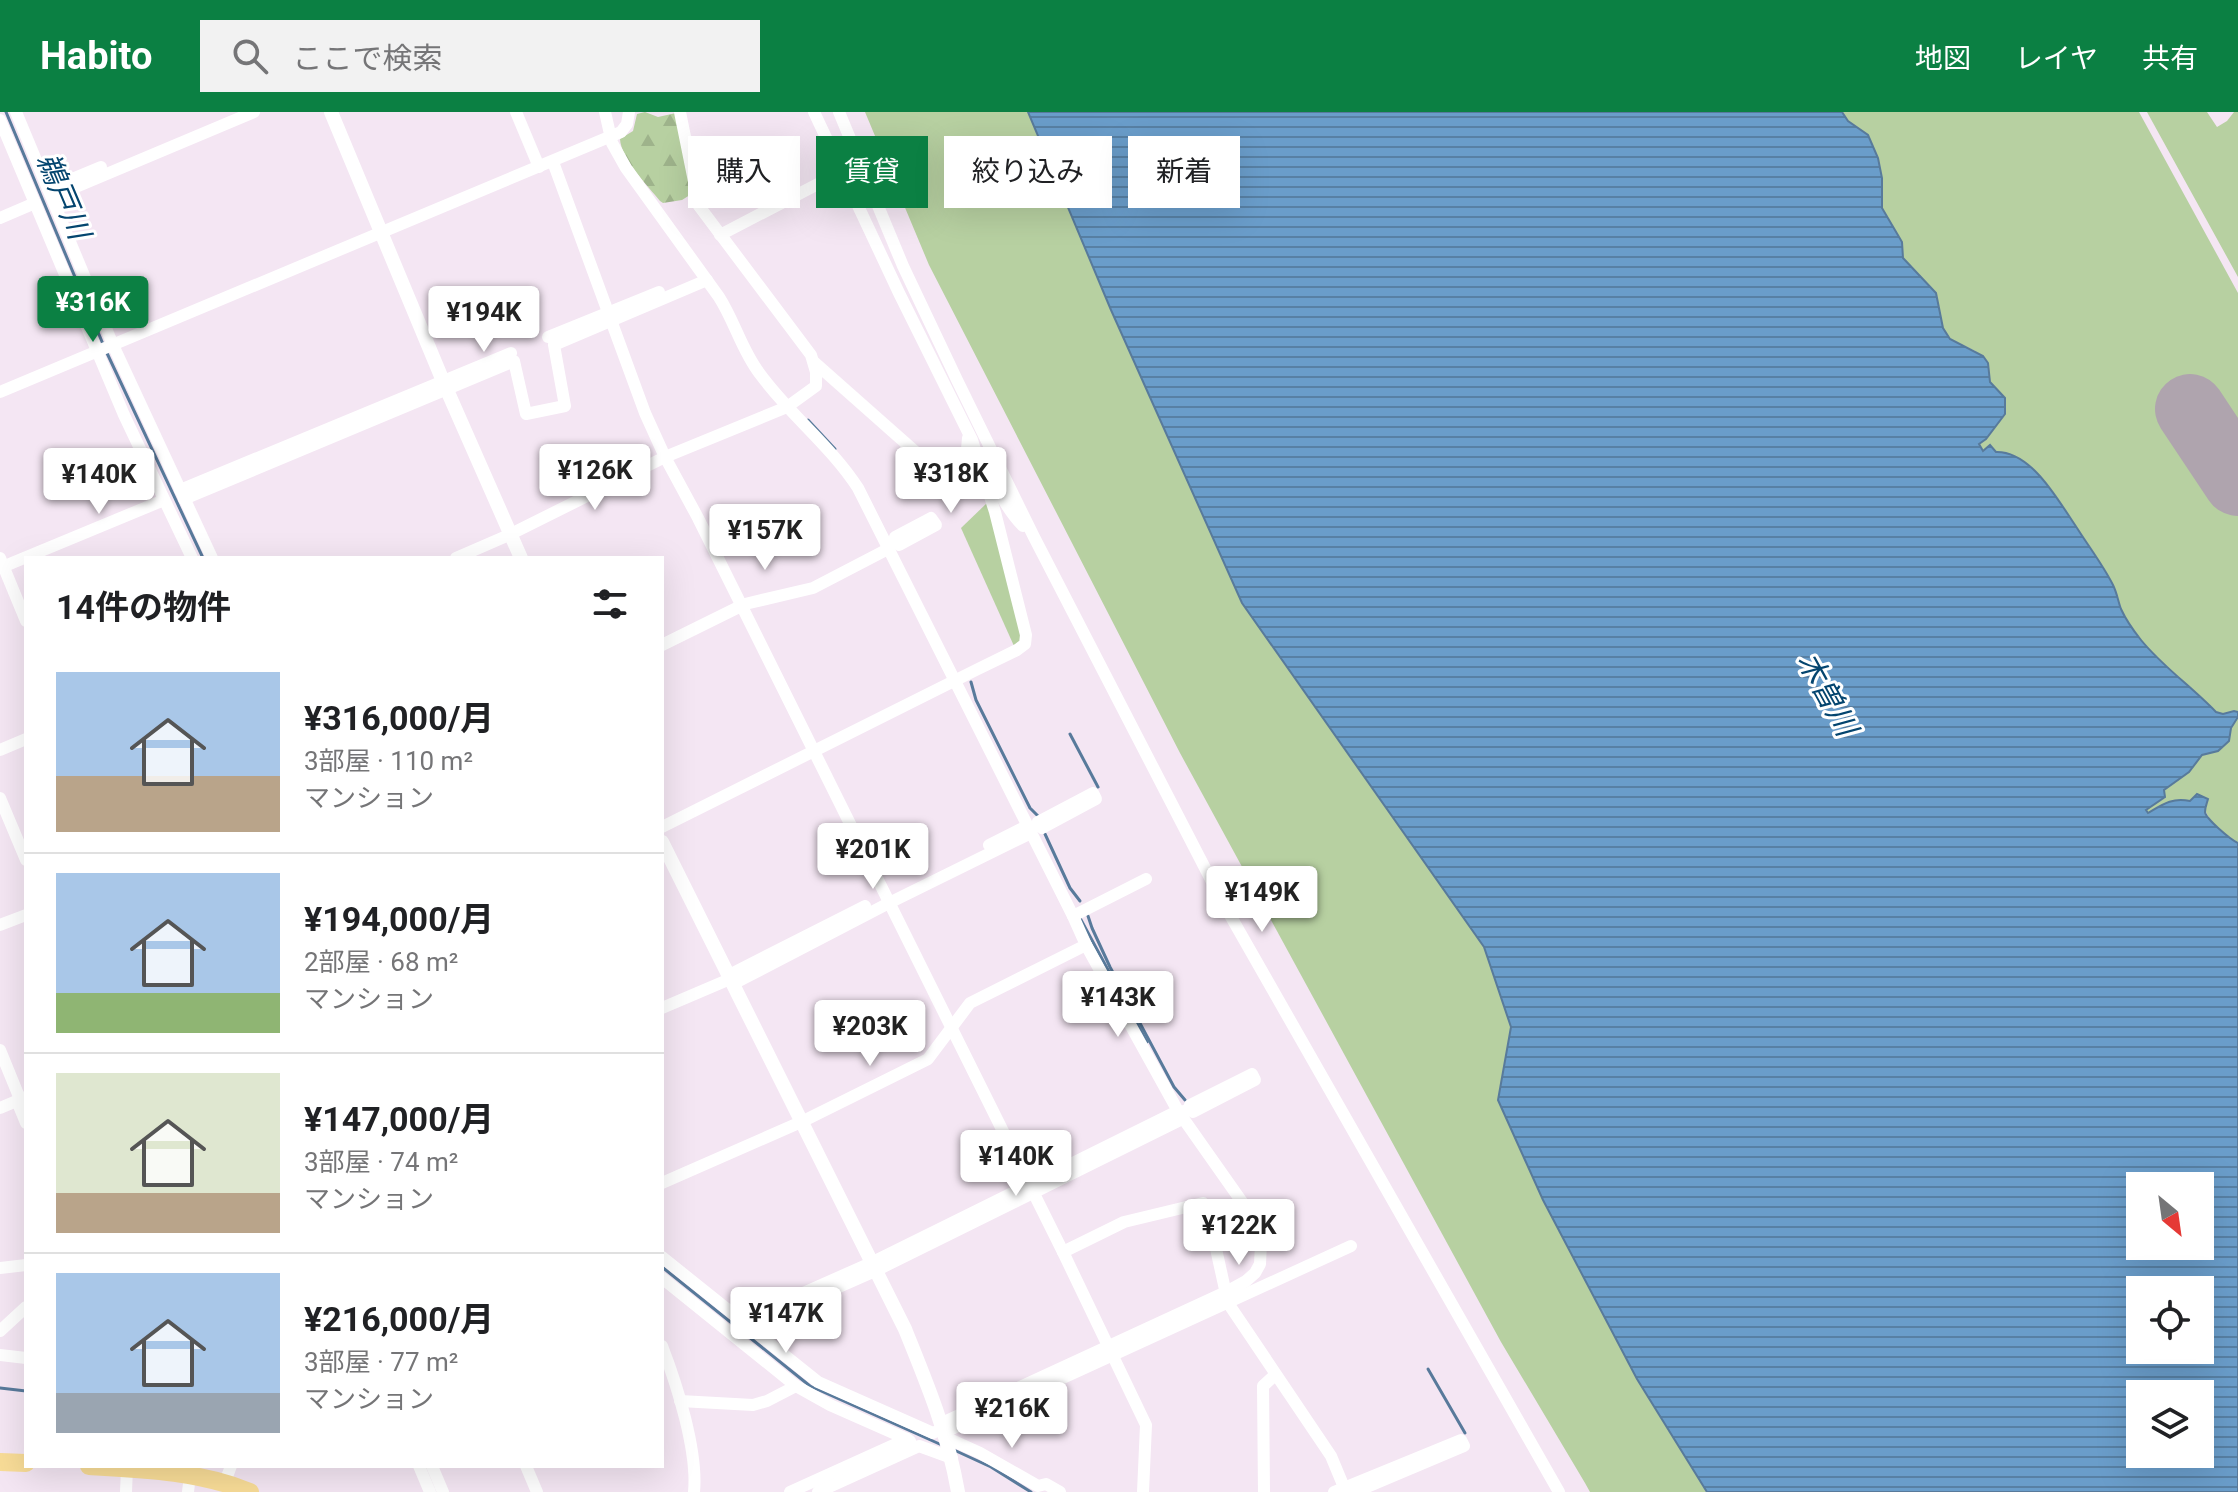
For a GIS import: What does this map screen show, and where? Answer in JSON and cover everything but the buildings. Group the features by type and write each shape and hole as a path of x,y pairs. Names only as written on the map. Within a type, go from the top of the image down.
{"main road":[{"path":"0,1462 24,1463"},
{"path":"127,1468 189,1483 228,1474 250,1492"}],"street":[{"path":"16,112 50,193 105,348 166,504 191,556"},
{"path":"50,193 234,112"},
{"path":"50,193 254,112"},
{"path":"331,112 520,556"},
{"path":"516,112 539,167"},
{"path":"605,112 610,137 626,168 730,314 752,365 787,407 844,466 858,488 889,544 954,681 1032,828 1086,945 1182,1113 1256,1228 1261,1243 1260,1264 1255,1273 1227,1298"},
{"path":"0,392 610,137 621,132 627,124 629,112"},
{"path":"680,112 699,206 814,362 936,470 965,453 970,436"},
{"path":"814,112 825,136"},
{"path":"839,112 903,266 1034,537 1222,901 1559,1492"},
{"path":"0,120 33,200 211,556"},
{"path":"553,162 645,413 665,457 1063,1252 1146,1425 1143,1492"},
{"path":"720,235 816,185"},
{"path":"0,210 33,200"},
{"path":"0,218 33,200"},
{"path":"859,208 970,436 1007,505 1034,537"},
{"path":"445,385 514,361 526,414 565,406 554,345 610,317 705,277"},
{"path":"548,337 610,317"},
{"path":"182,495 445,385 511,353"},
{"path":"461,556 665,457 787,407 816,386 814,362"},
{"path":"664,826 1025,644 1026,635 995,512 970,436"},
{"path":"49,556 166,504"},
{"path":"35,556 166,504"},
{"path":"664,635 739,602 812,579 889,544"},
{"path":"2,569 24,560"},
{"path":"2,569 24,566"},
{"path":"2,569 24,617"},
{"path":"664,644 739,602"},
{"path":"0,750 24,740"},
{"path":"0,798 24,855"},
{"path":"664,1007 731,979 1032,828"},
{"path":"664,846 925,1376 947,1439 958,1492"},
{"path":"1073,916 1146,879"},
{"path":"0,925 24,916"},
{"path":"0,933 24,923"},
{"path":"664,1182 801,1122 928,1059 970,1003 1086,945"},
{"path":"0,1050 21,1099 0,1108"},
{"path":"744,1324 873,1267 1182,1113 1190,1105 1252,1074 1255,1080 1193,1112 1182,1113"},
{"path":"1063,1252 1124,1222 1203,1203 1207,1208 1227,1298 1331,1456 1345,1491"},
{"path":"818,1492 919,1446 947,1439 1112,1351 1351,1246"},
{"path":"664,1259 818,1382 980,1453 1042,1489 1046,1484 1060,1492"},
{"path":"0,1268 24,1265"},
{"path":"664,1280 796,1386 919,1446"},
{"path":"0,1331 24,1309"},
{"path":"664,1352 695,1464 694,1492"},
{"path":"0,1355 24,1358"},
{"path":"1264,1492 1263,1386 1275,1375"},
{"path":"664,1391 678,1396 753,1405 796,1386"},
{"path":"790,1492 907,1439"},
{"path":"1461,1440 1464,1446 1345,1491 1461,1440"},
{"path":"126,1492 127,1468"},
{"path":"420,1468 430,1492"},
{"path":"433,1468 443,1492"},
{"path":"527,1468 537,1492"}],"green space":[{"path":"645,112 658,117 676,113 688,169 688,196 682,200 660,201 625,155 620,139 633,131 637,114"},
{"path":"865,112 1028,112 1038,136 944,136 944,208 1068,208 1242,603 1484,947 1511,1027 1498,1100 1543,1200 1637,1379 1707,1492 1590,1492 1501,1342 1180,753 929,265 905,208 928,208 928,136 875,136"},
{"path":"1842,112 2139,112 2238,293 2238,712 2216,712 2141,640 2123,613 2101,563 2044,480 2009,454 1994,449 1983,451 1979,444 2005,414 2005,398 1990,382 1989,370 1975,351 1950,339 1943,328 1936,293 1903,258 1902,242 1882,208 1882,178 1868,135 1847,121"},
{"path":"2147,112 2207,112 2217,127 2238,112 2238,277"},
{"path":"988,502 1022,639 1014,646 961,528"},
{"path":"2238,717 2238,843 2218,829 2205,809 2189,802 2169,802 2148,813 2146,809 2165,798 2164,790 2197,759 2218,751"}],"water":[{"name":"木曽川","path":"1028,112 1842,112 1848,121 1868,135 1882,178 1882,208 1902,242 1903,258 1936,293 1943,328 1950,339 1983,356 1988,363 1990,382 2005,398 2005,414 1979,444 1983,451 1990,445 1996,452 2009,454 2033,469 2053,492 2100,563 2123,613 2141,640 2216,712 2238,712 2229,741 2218,751 2202,755 2189,772 2164,790 2165,797 2146,810 2148,813 2173,801 2190,801 2197,794 2208,799 2205,812 2210,819 2238,843 2238,1492 1707,1492 1637,1379 1543,1200 1498,1100 1511,1027 1484,947 1242,603 1068,208 1112,208 1112,136 1038,136"}],"waterway":[{"name":"鵜戸川","path":"6,112 103,344"},
{"name":"鵜戸川","path":"106,351 202,556"},
{"path":"808,420 835,449"},
{"path":"971,682 976,700 1030,808 1039,817"},
{"path":"1070,734 1098,787"},
{"path":"1045,834 1070,888 1080,901"},
{"path":"1088,916 1110,967 1174,1087 1185,1100"},
{"path":"1080,918 1147,1042"},
{"name":"鵜戸川","path":"664,1269 810,1386 944,1446"},
{"path":"1428,1369 1465,1433"},
{"path":"0,1388 24,1391"},
{"name":"鵜戸川","path":"954,1450 991,1467 1031,1492"}],"runway":[{"path":"2190,409 2238,481"}]}
